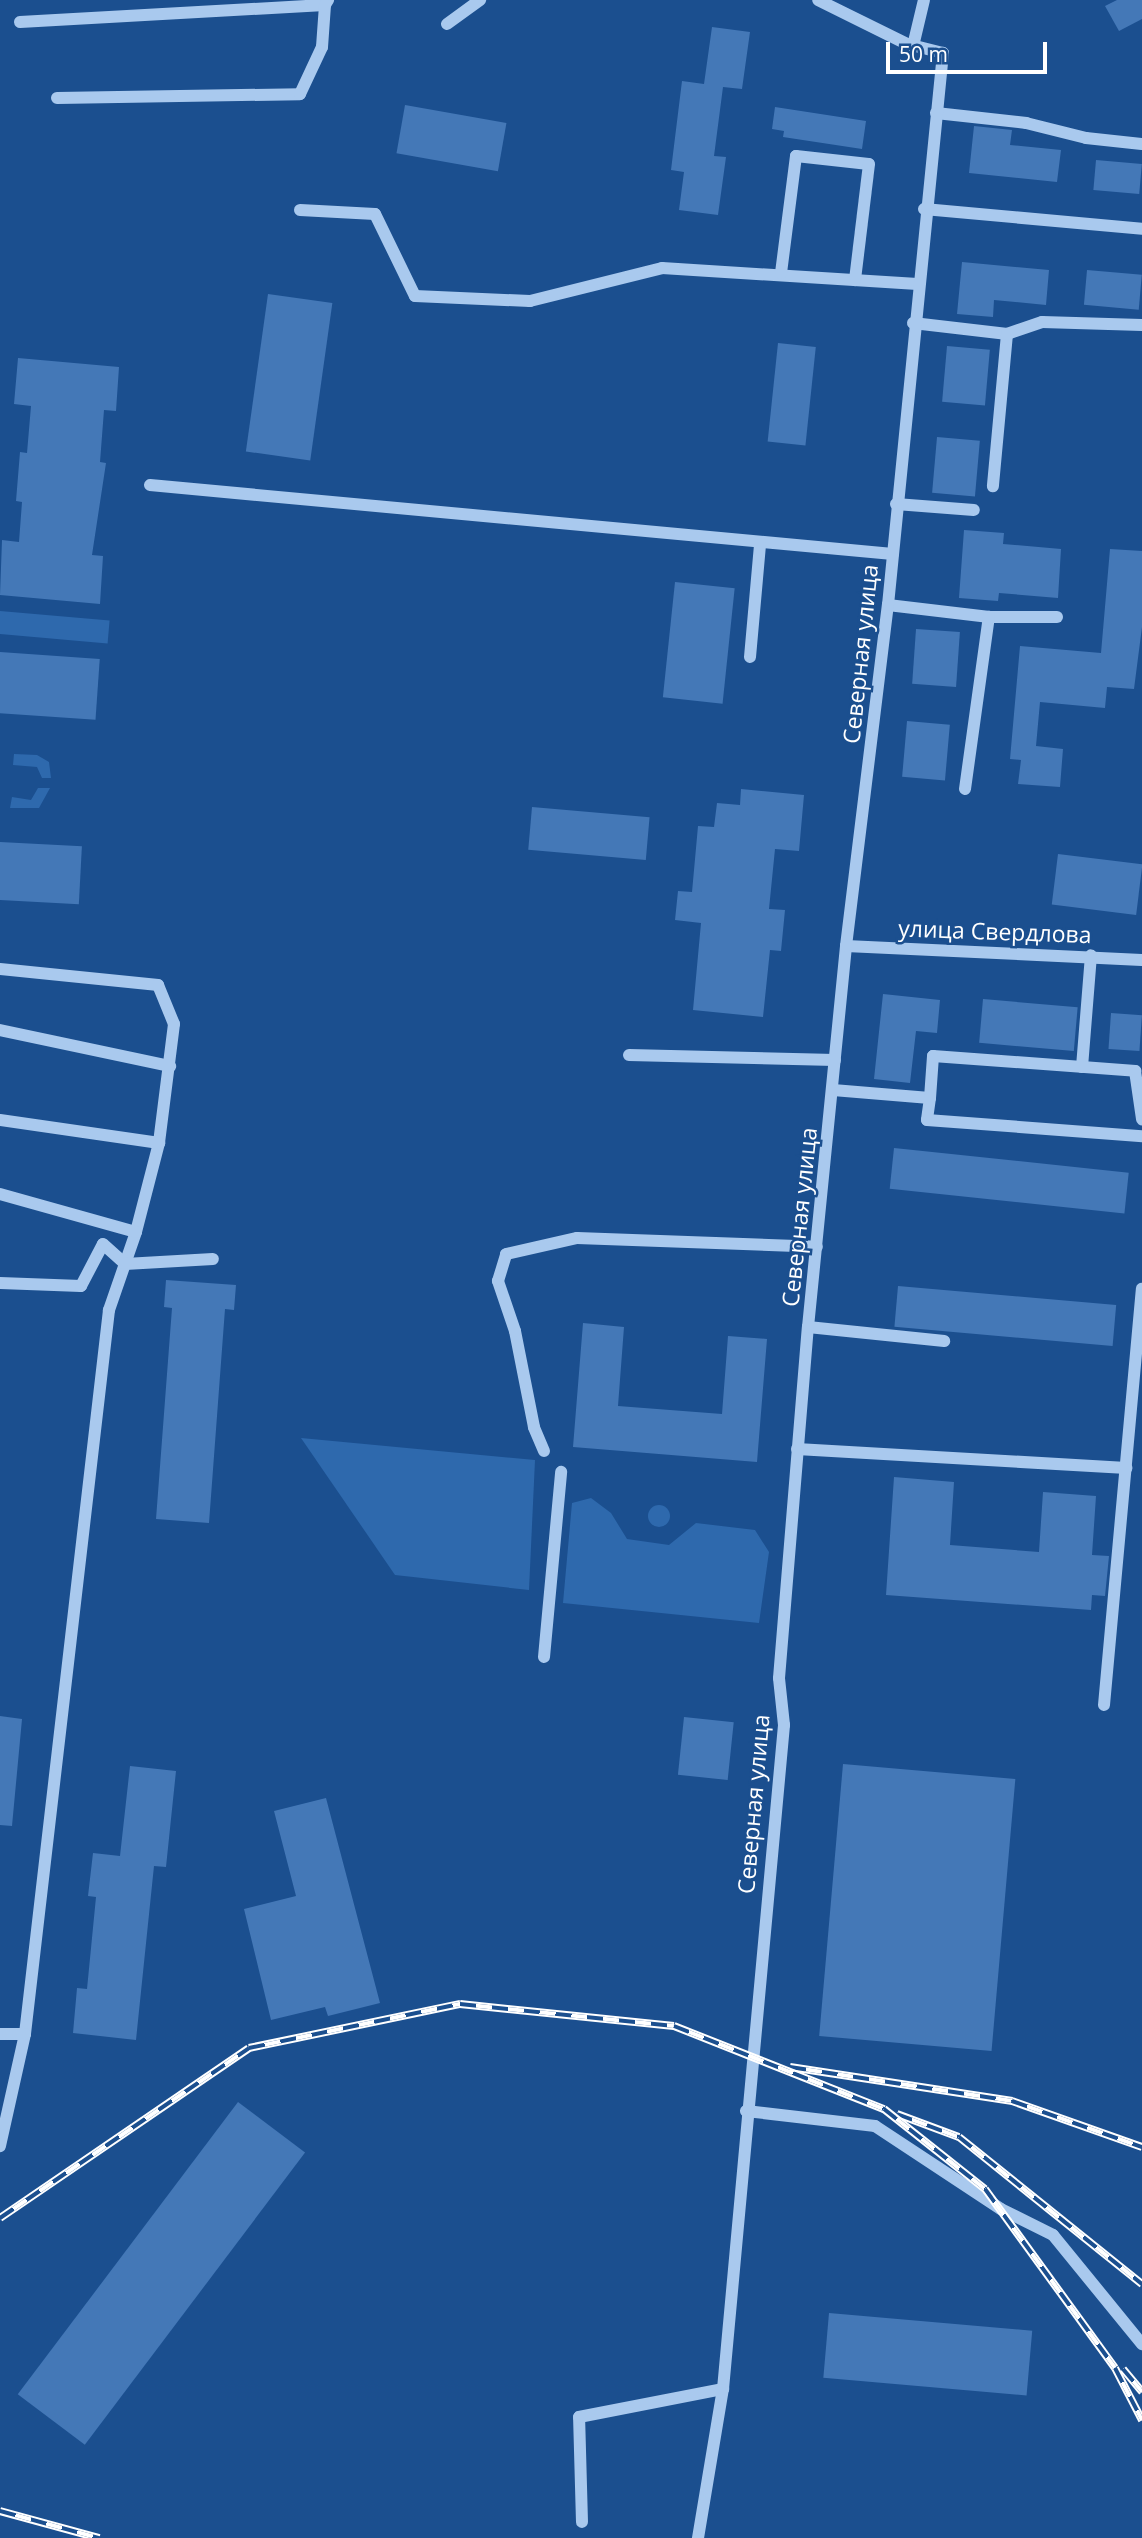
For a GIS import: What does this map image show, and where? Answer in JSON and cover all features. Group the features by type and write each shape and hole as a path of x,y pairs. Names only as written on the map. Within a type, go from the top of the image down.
{"street":[{"path":"447,24 480,0"},
{"path":"818,0 913,46 924,0"},
{"path":"20,22 326,2 322,47 300,94 57,98"},
{"name":"Северная улица","path":"698,2538 723,2389 746,2111 783,1726 779,1678 808,1327 846,946 888,605 924,209 943,52 913,46"},
{"path":"936,113 1026,123 1086,138 1142,144"},
{"path":"781,273 796,156 869,164 855,280"},
{"path":"924,209 1142,229"},
{"path":"300,210 375,214 415,296 530,301 662,268 781,273 918,284"},
{"path":"913,323 1007,334 1042,322 1142,325"},
{"path":"993,486 1007,334"},
{"path":"150,485 760,544 893,554"},
{"path":"896,504 974,510"},
{"path":"750,657 760,544"},
{"path":"888,605 989,617 1057,617"},
{"path":"965,789 989,617"},
{"name":"улица Свердлова","path":"846,946 1091,955 1142,960"},
{"path":"1082,1066 1091,955"},
{"path":"0,969 158,985 174,1024 159,1143 136,1232 109,1310 25,2034 0,2146"},
{"path":"0,1030 170,1066"},
{"path":"629,1055 835,1060"},
{"path":"1142,1119 1135,1071 933,1056 928,1120 1142,1136"},
{"path":"833,1090 930,1098"},
{"path":"0,1120 159,1143"},
{"path":"0,1194 136,1232"},
{"path":"544,1451 534,1427 516,1331 498,1281 506,1254 577,1238 817,1247"},
{"path":"0,1283 81,1286 103,1244 125,1264 213,1259"},
{"path":"1104,1705 1142,1289"},
{"path":"808,1327 944,1341"},
{"path":"797,1449 1126,1468"},
{"path":"544,1657 561,1472"},
{"path":"0,2034 25,2034"},
{"path":"746,2111 875,2126 1001,2209 1053,2235 1142,2344"},
{"path":"582,2522 579,2417 723,2389"}],"shaded area":[{"path":"0,611 110,621 108,643 0,634"},
{"path":"14,754 37,755 49,762 51,778 42,778 37,767 13,765"},
{"path":"38,788 50,788 39,808 10,808 12,797 31,800"},
{"path":"301,1438 535,1460 529,1590 395,1575"},
{"path":"591,1498 611,1513 627,1539 669,1545 696,1523 755,1530 769,1552 759,1623 563,1603 572,1503"},
{"path":"655,1505 663,1505 670,1512 670,1520 663,1527 655,1527 648,1520 648,1512"}],"building":[{"path":"1117,0 1142,0 1142,19 1119,31 1105,6"},
{"path":"712,27 750,32 742,89 723,87 714,156 726,157 718,215 679,210 684,172 671,170 682,81 704,84"},
{"path":"405,105 506,123 498,171 396,153"},
{"path":"775,107 866,121 862,149 783,137 784,131 772,129"},
{"path":"974,126 1012,130 1010,145 1061,150 1057,182 969,173"},
{"path":"1096,160 1142,164 1139,194 1093,190"},
{"path":"962,262 1049,270 1046,305 994,300 993,317 957,314"},
{"path":"1087,270 1142,275 1139,310 1084,305"},
{"path":"268,294 332,303 310,460 246,451"},
{"path":"778,343 816,347 805,445 768,441"},
{"path":"947,346 990,350 985,406 942,402"},
{"path":"18,358 119,367 116,411 104,410 100,462 106,463 92,555 103,556 100,604 0,595 2,540 19,542 22,502 16,501 20,452 27,453 31,406 14,404"},
{"path":"937,437 980,441 975,497 932,493"},
{"path":"964,530 1004,533 1003,544 1061,549 1058,598 999,593 998,601 959,598"},
{"path":"1110,549 1142,551 1142,627 1134,689 1107,687 1105,708 1040,702 1036,746 1063,749 1060,787 1018,784 1021,760 1010,759 1020,646 1101,653"},
{"path":"675,582 735,588 723,704 663,697"},
{"path":"916,629 960,632 956,687 912,684"},
{"path":"0,652 100,659 96,720 0,713"},
{"path":"907,721 950,725 945,781 902,777"},
{"path":"741,789 804,795 799,851 775,849 769,909 785,910 781,951 770,950 763,1017 693,1010 701,923 675,920 678,891 692,892 698,826 714,827 717,803 740,805"},
{"path":"532,807 650,817 646,860 528,850"},
{"path":"0,842 82,846 79,904 0,900"},
{"path":"1058,854 1142,864 1136,915 1052,905"},
{"path":"883,994 940,1000 937,1033 916,1031 910,1083 874,1079"},
{"path":"983,999 1078,1007 1074,1051 979,1043"},
{"path":"1111,1013 1142,1015 1139,1051 1108,1049"},
{"path":"894,1148 1129,1173 1124,1213 890,1189"},
{"path":"166,1280 236,1285 234,1310 225,1309 209,1523 156,1519 172,1308 164,1307"},
{"path":"898,1286 1116,1305 1113,1346 894,1327"},
{"path":"583,1323 624,1327 618,1406 722,1414 728,1336 767,1339 757,1462 573,1447"},
{"path":"894,1477 954,1482 950,1545 1039,1552 1043,1492 1096,1496 1092,1555 1109,1556 1105,1596 1092,1595 1091,1610 886,1595"},
{"path":"0,1716 22,1719 12,1826 0,1825"},
{"path":"684,1717 734,1722 728,1780 678,1775"},
{"path":"843,1764 1015,1779 992,2051 819,2036"},
{"path":"130,1766 176,1771 166,1867 154,1866 136,2040 73,2033 77,1988 87,1989 96,1897 88,1896 93,1853 120,1856"},
{"path":"326,1798 380,2003 328,2016 325,2007 271,2020 244,1909 296,1896 274,1811"},
{"path":"238,2102 305,2153 85,2445 18,2394"},
{"path":"829,2313 1032,2331 1027,2396 823,2378"}],"railway":[{"path":"0,2218 249,2048 460,2004 674,2026 884,2109 985,2189 1115,2368 1142,2420"},
{"path":"790,2067 1012,2101 1142,2147"},
{"path":"897,2114 959,2137 1142,2284"},
{"path":"1123,2369 1142,2392"},
{"path":"0,2511 99,2538"}]}
